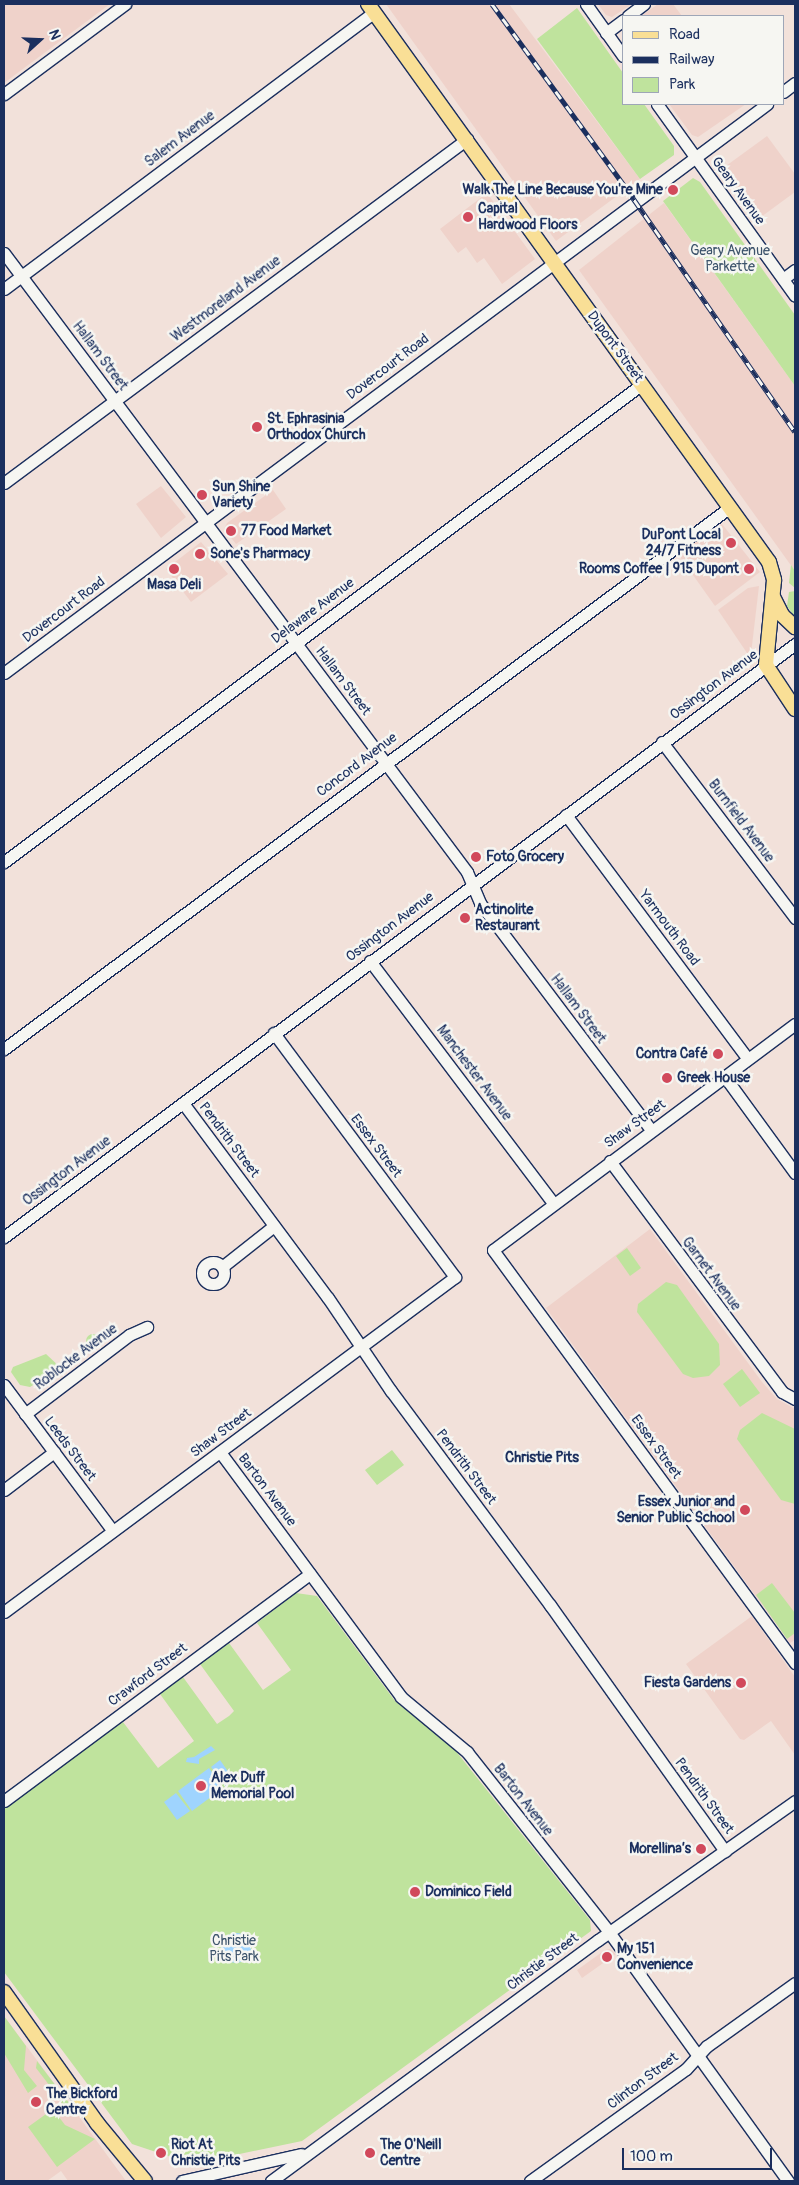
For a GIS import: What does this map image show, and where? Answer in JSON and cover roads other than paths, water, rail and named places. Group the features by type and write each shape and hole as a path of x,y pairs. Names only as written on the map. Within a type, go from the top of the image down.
{"main road":[{"name":"Dupont Street","path":"371,8 769,562 774,572 766,665"},
{"path":"773,597 782,616 795,627"},
{"path":"766,665 795,709"},
{"path":"4,1992 92,2116 145,2181"}],"street":[{"path":"4,94 125,4"},
{"path":"586,4 622,55"},
{"path":"629,15 644,4"},
{"name":"Salem Avenue","path":"4,289 371,8"},
{"path":"606,33 622,21"},
{"path":"784,91 795,83"},
{"name":"Geary Avenue","path":"658,105 795,296"},
{"name":"Dovercourt Road","path":"4,673 766,105"},
{"name":"Westmoreland Avenue","path":"4,483 115,402 466,138"},
{"name":"Hallam Street","path":"4,252 468,872 480,903 651,1130"},
{"path":"784,279 795,270"},
{"name":"Delaware Avenue","path":"4,862 642,384"},
{"name":"Concord Avenue","path":"4,1049 385,762 730,507"},
{"name":"Ossington Avenue","path":"4,1237 472,884 795,644"},
{"name":"Burnfield Avenue","path":"662,742 795,918"},
{"name":"Yarmouth Road","path":"566,815 748,1059"},
{"name":"Manchester Avenue","path":"370,961 553,1204"},
{"name":"Shaw Street","path":"492,1250 795,1024"},
{"name":"Essex Street","path":"274,1033 455,1277"},
{"path":"725,1076 795,1173"},
{"name":"Pendrith Street","path":"183,1103 274,1226 725,1851"},
{"name":"Garnet Avenue","path":"610,1161 782,1392 795,1399"},
{"path":"222,1267 274,1226"},
{"name":"Essex Street","path":"492,1250 795,1663"},
{"name":"Shaw Street","path":"4,1612 455,1277"},
{"name":"Roblocke Avenue","path":"25,1414 129,1336 147,1327"},
{"name":"Leeds Street","path":"4,1385 113,1531"},
{"path":"4,1406 14,1398"},
{"path":"4,1490 54,1452"},
{"name":"Barton Avenue","path":"220,1452 401,1696 467,1752 609,1932 789,2181"},
{"name":"Crawford Street","path":"4,1801 310,1574"},
{"name":"Christie Street","path":"271,2181 609,1932 795,1802"},
{"name":"Clinton Street","path":"530,2181 686,2069 698,2055 795,1983"},
{"name":"Christie Street","path":"182,2181 216,2177 289,2158 311,2150"},
{"path":"789,2181 795,2178"}],"water":[{"path":"211,1746 215,1750 199,1759 199,1764 186,1762 187,1758 194,1757"},
{"path":"220,1760 234,1780 225,1786 211,1767"},
{"path":"209,1768 223,1788 192,1811 178,1791"},
{"path":"176,1793 190,1811 177,1820 164,1802"},
{"path":"236,1933 247,1937 251,1948 247,1959 236,1963 225,1959 221,1948 225,1937"}],"railway":[{"path":"492,4 624,185 795,432"}],"place":[{"name":"Walk The Line Because You're Mine","path":"673,190"},
{"name":"Capital Hardwood Floors","path":"468,217"},
{"name":"St. Ephrasinia Orthodox Church","path":"257,427"},
{"name":"Sun Shine Variety","path":"202,495"},
{"name":"77 Food Market","path":"231,531"},
{"name":"DuPont Local 24/7 Fitness","path":"731,543"},
{"name":"Sone's Pharmacy","path":"200,554"},
{"name":"Masa Deli","path":"174,569"},
{"name":"Rooms Coffee | 915 Dupont","path":"749,569"},
{"name":"Foto Grocery","path":"476,857"},
{"name":"Actinolite Restaurant","path":"465,918"},
{"name":"Contra Café","path":"718,1054"},
{"name":"Greek House","path":"667,1078"},
{"name":"Essex Junior and Senior Public School","path":"745,1510"},
{"name":"Fiesta Gardens","path":"741,1683"},
{"name":"Alex Duff Memorial Pool","path":"201,1786"},
{"name":"Morellina’s","path":"701,1849"},
{"name":"Dominico Field","path":"415,1892"},
{"name":"My 151 Convenience","path":"607,1957"},
{"name":"The Bickford Centre","path":"36,2102"},
{"name":"Riot At Christie Pits","path":"161,2153"},
{"name":"The O'Neill Centre","path":"370,2153"}],"district":[{"name":"Christie Pits","path":"542,1458"}],"park label":[{"name":"Geary Avenue Parkette","path":"730,260"},
{"name":"Christie Pits Park","path":"234,1949"}]}
